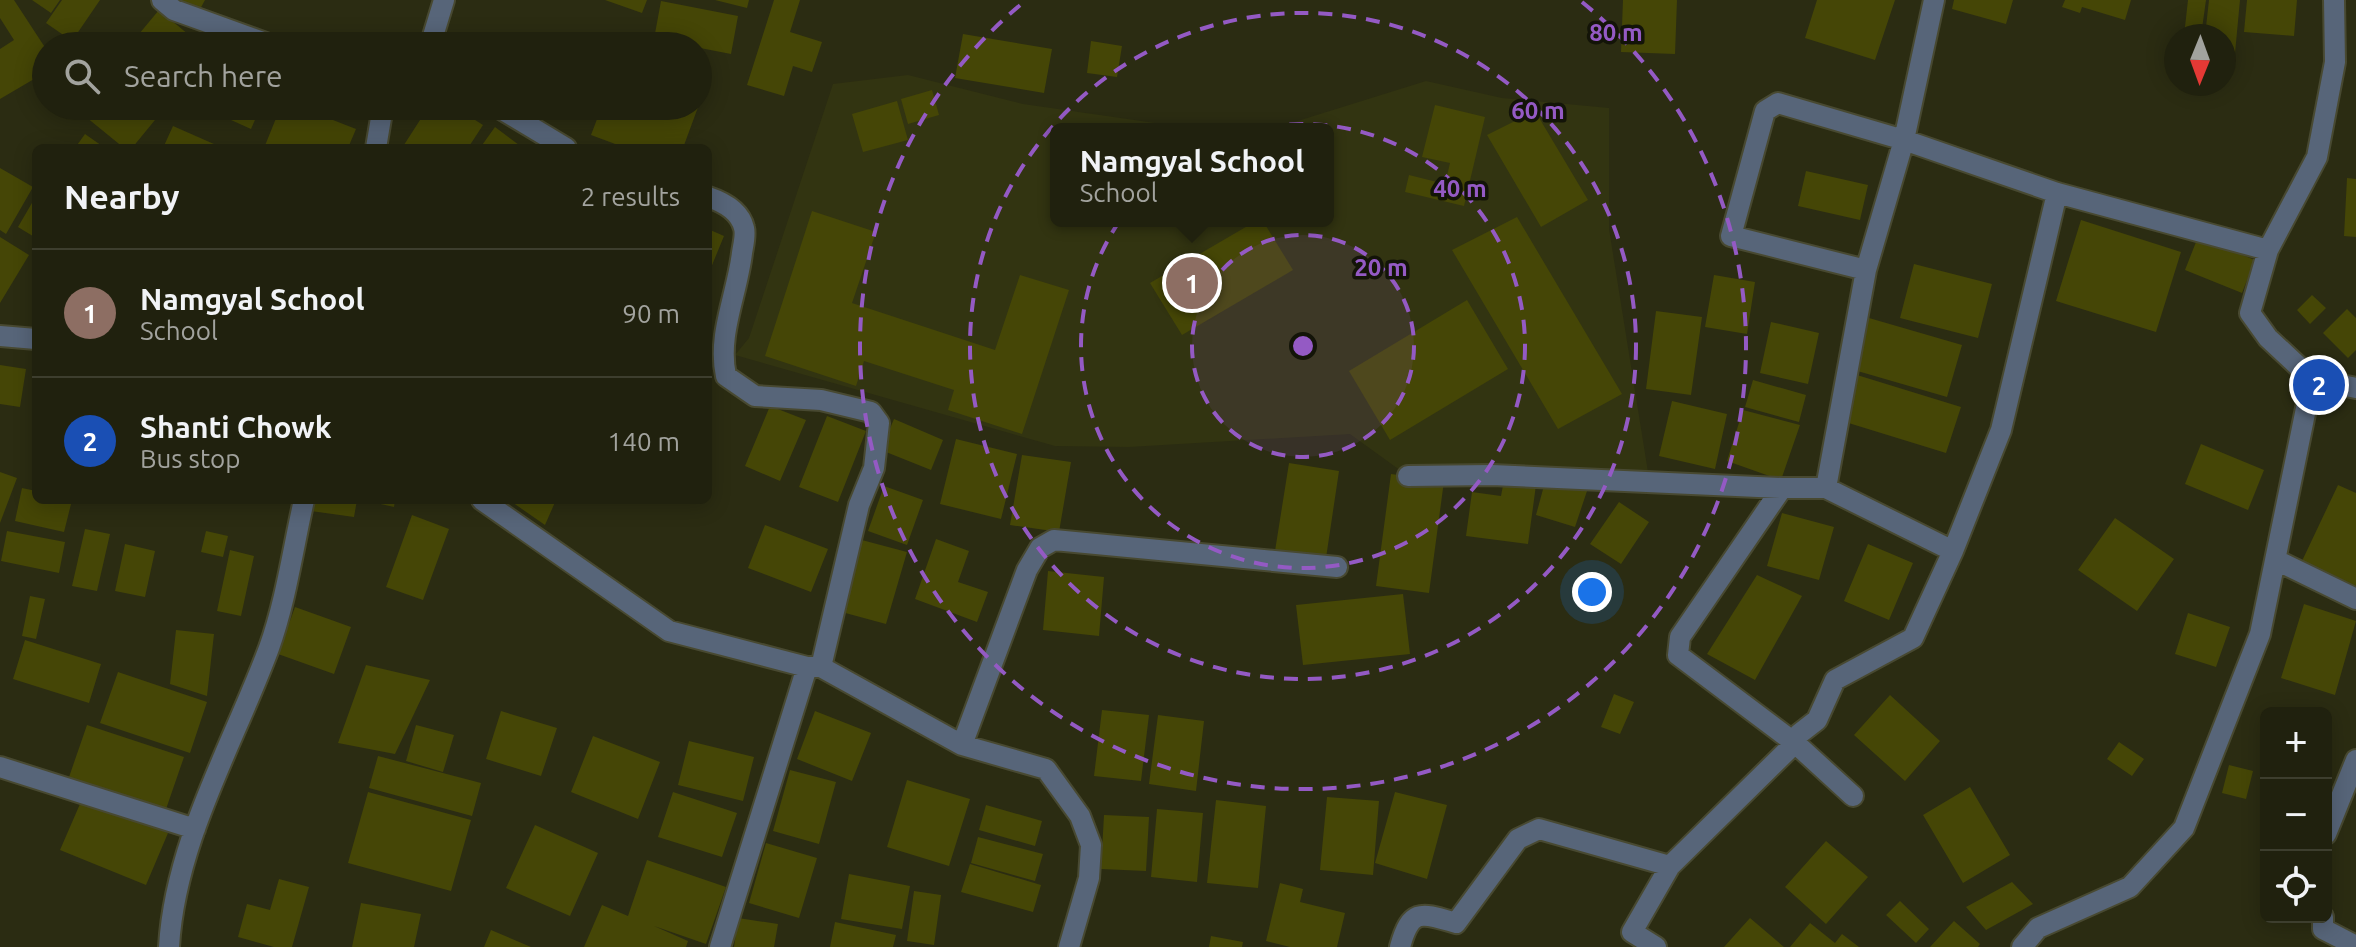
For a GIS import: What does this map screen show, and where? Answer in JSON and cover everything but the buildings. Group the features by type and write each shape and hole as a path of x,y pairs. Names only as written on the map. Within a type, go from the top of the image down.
{"street":[{"path":"162,0 174,10 235,32"},
{"path":"434,32 444,0"},
{"path":"1826,488 1866,270 1904,140 1934,0"},
{"path":"2334,0 2335,62 2317,157 2268,250 2250,313 2268,338 2312,379 2356,388"},
{"path":"1866,270 1731,236 1765,111 1778,103 1904,140 2057,193 2268,250"},
{"path":"377,144 381,120"},
{"path":"519,120 559,144"},
{"path":"1656,947 1632,932 1670,866 1795,743 1799,734 1817,720 1835,680 1913,638 1953,551 2001,430 2057,193"},
{"path":"712,198 724,203 737,214 745,229 738,288 724,333 722,357 726,376 755,396 821,400 871,412 879,423 874,468 859,505 814,667 720,947"},
{"path":"0,336 32,339"},
{"path":"2022,947 2038,928 2130,887 2184,828 2260,634 2312,379"},
{"path":"1408,476 1492,475 1826,488 1953,551"},
{"path":"1782,488 1680,637 1678,655 1795,743 1853,796"},
{"path":"169,947 171,923 195,829 270,645 303,504"},
{"path":"488,504 669,631 814,667 962,745 1046,769 1080,816 1091,845 1089,878 1069,947"},
{"path":"962,745 1027,570 1040,548 1054,540 1337,567"},
{"path":"2276,560 2356,599"},
{"path":"2332,819 2356,760"},
{"path":"0,767 195,829"},
{"path":"1400,947 1405,928 1415,916 1424,914 1456,923 1518,839 1529,831 1539,829 1670,866"},
{"path":"2323,923 2323,929 2356,946"}],"shaded area":[{"path":"908,75 1023,104 1155,123 1050,123 1050,227 1334,227 1334,123 1291,123 1426,81 1502,98 1609,108 1609,229 1648,472 1489,470 1408,476 1350,434 1129,447 1055,446 735,355 749,338 833,84"}],"place":[{"name":"Namgyal School","path":"1192,283"},
{"name":"Shanti Chowk","path":"2319,385"}]}
